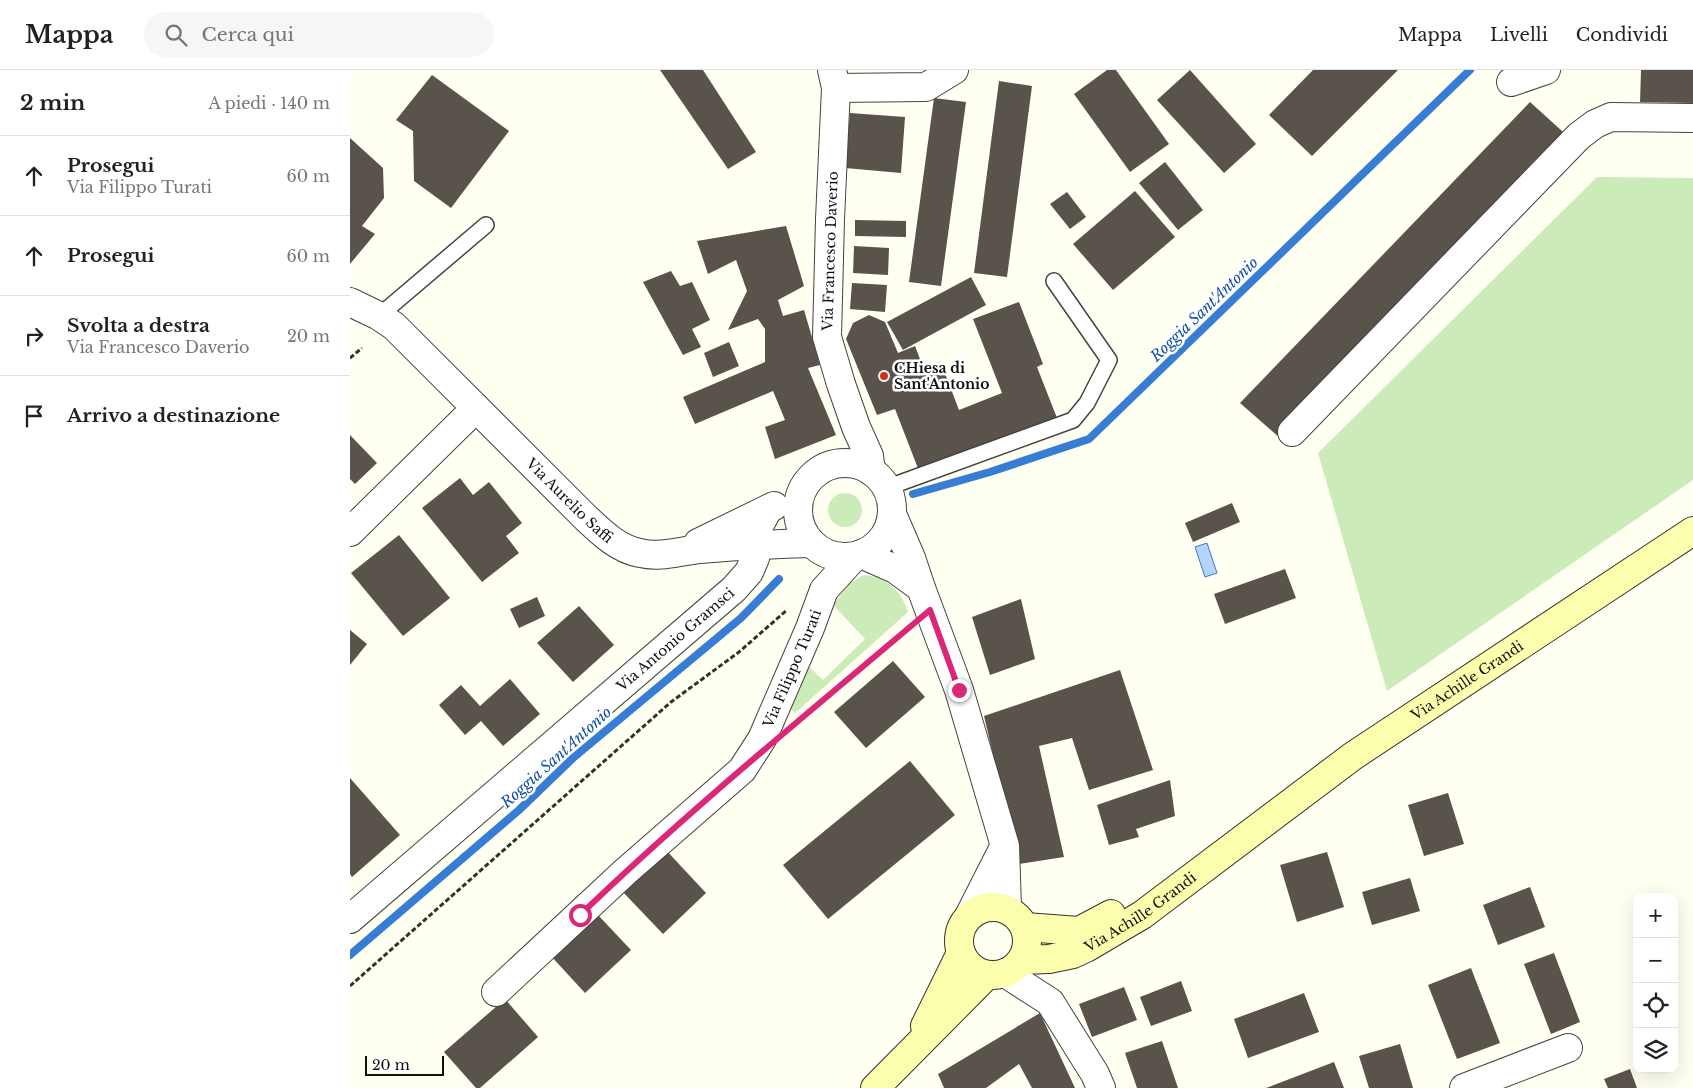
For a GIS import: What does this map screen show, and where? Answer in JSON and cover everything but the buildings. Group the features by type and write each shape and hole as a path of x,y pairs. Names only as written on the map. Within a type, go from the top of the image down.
{"main road":[{"name":"Via Achille Grandi","path":"1004,969 1073,954 1142,915 1353,756 1693,530"},
{"name":"Via Achille Grandi","path":"1016,918 1080,931 1138,900 1246,836"},
{"path":"875,1088 915,1046 1004,969 1028,942 1016,918 993,906 981,908 968,916 963,923 959,936 961,953 969,965 1004,969"},
{"path":"915,1046 961,953"}],"street":[{"path":"834,79 926,87 954,70"},
{"path":"1511,82 1546,70"},
{"name":"Via Francesco Daverio","path":"834,79 827,337 856,427 911,558 959,690 1005,846 1016,918"},
{"path":"1292,432 1579,136 1595,124 1611,117 1693,118"},
{"name":"Via Aurelio Saffi","path":"350,302 379,316 410,340 596,528 614,542 638,553 661,556 681,551 756,544 816,546"},
{"path":"350,532 476,408"},
{"path":"842,463 850,451 856,427"},
{"path":"842,463 862,466 883,491 889,527 873,548 857,556 843,557 816,546 804,532 799,519 798,506 801,493 808,481 817,472 829,466 842,463"},
{"name":"Via Aurelio Saffi","path":"681,551 801,493"},
{"name":"Via Antonio Gramsci","path":"350,919 734,589 749,572 755,558 758,528 768,509"},
{"name":"Via Filippo Turati","path":"496,992 626,871 742,770 762,739 810,628 824,590 825,567 816,546"},
{"path":"857,556 895,569 925,599"},
{"name":"Via Filippo Turati","path":"824,590 857,556"},
{"path":"968,916 1005,846"},
{"path":"1004,969 1050,1002 1095,1074 1101,1088"},
{"path":"1464,1088 1568,1048"}],"lane":[{"path":"379,316 486,225"},
{"path":"883,491 1073,420 1087,402 1110,360 1054,281"}],"path":[{"path":"350,358 362,348"},
{"path":"350,986 671,702 739,652 798,602 811,593 824,590"},
{"path":"795,725 925,599"}],"green space":[{"path":"1597,177 1693,178 1693,480 1387,691 1318,453"},
{"path":"845,493 852,494 857,498 861,503 861,517 857,522 852,526 845,527 838,526 833,522 829,517 828,510 829,503 833,498 838,494"},
{"path":"864,575 872,576 892,586 902,598 908,612 795,713 785,703 806,664 823,680 865,639 833,605 850,583"}],"water":[{"path":"1207,543 1217,573 1205,577 1195,547"}],"waterway":[{"name":"Roggia Sant'Antonio","path":"913,494 990,472 1089,439 1470,70"},
{"name":"Roggia Sant'Antonio","path":"350,955 519,810 573,758 741,618 779,579"}],"place":[{"name":"CHiesa di Sant'Antonio","path":"884,376"}],"route":[{"path":"580,915 689,815 930,610 959,690"}]}
